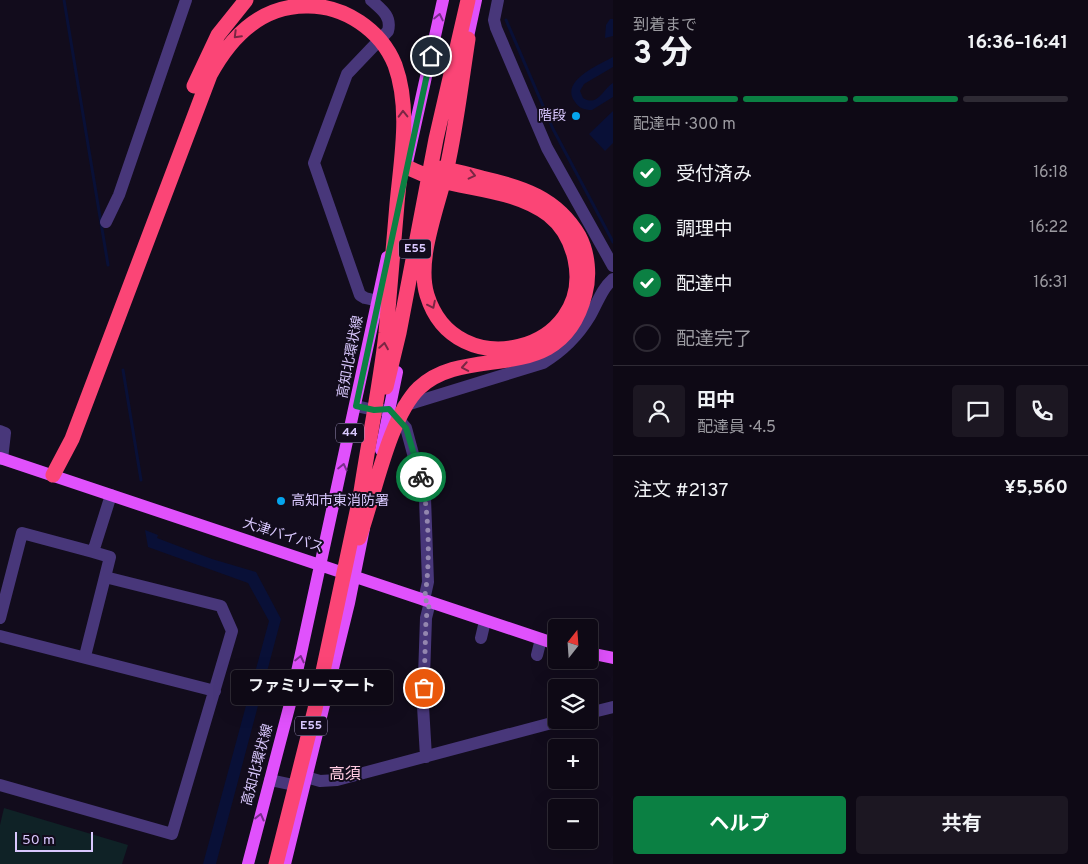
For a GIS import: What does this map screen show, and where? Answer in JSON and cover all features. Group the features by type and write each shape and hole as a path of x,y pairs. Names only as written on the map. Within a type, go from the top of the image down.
{"highway":[{"path":"53,475 63,435 200,72 218,35 246,0"},
{"name":"E55","path":"276,864 315,710 360,498 399,333 436,139 468,0"},
{"path":"475,0 449,159 427,250 424,279 432,306 448,329 459,338 485,348 513,355"},
{"path":"53,475 72,438 210,75 230,42 243,29 259,18 278,10 307,5 323,7 354,18 366,27 387,50 394,65 403,96 402,142 386,334 360,498"},
{"path":"342,587 372,503 392,435 401,410 410,398 430,379 442,373 513,355 543,350 556,342 575,320 582,305 588,272 581,239 564,214 538,195 503,183 438,174 406,167"}],"main road":[{"name":"高知北環状線","path":"248,864 290,704 443,0"},
{"name":"44","path":"284,864 355,576 475,0"},
{"name":"大津バイパス","path":"1,459 548,641"},
{"path":"598,655 613,658"}],"street":[{"path":"106,222 119,196 186,0"},
{"path":"371,0 388,16 390,24 388,31 347,74 314,163 360,295 378,301 410,307"},
{"path":"498,0 494,20 496,28 547,148 613,266"},
{"path":"356,406 374,410 389,409 543,363 560,352 577,335 591,313 601,292 613,279"},
{"path":"389,409 406,428 425,498 428,582 424,696 426,758"},
{"path":"0,432 5,433 1,459"},
{"path":"93,552 111,495"},
{"path":"0,618 22,533 110,557 85,656"},
{"path":"0,785 172,834 232,631 221,606 105,576"},
{"path":"480,638 485,621"},
{"path":"0,636 215,690"},
{"path":"537,655 541,639"},
{"path":"598,711 613,707"},
{"path":"270,780 305,782 337,780 426,758 548,724"}],"green space":[{"path":"4,808 128,845 122,864 0,864 0,825"}],"shaded area":[{"path":"610,19 613,19 613,36 605,38 606,25"},
{"path":"613,57 613,67 584,84 580,91 583,98 592,100 600,96 613,83 613,97 592,110 580,107 571,94 572,87 576,81 591,69"},
{"path":"613,111 613,143 605,151 589,134"},
{"path":"145,530 158,535 157,538 212,559 256,572 281,619 216,864 203,864 269,621 248,583 148,547"}],"waterway":[{"path":"64,0 108,265"},
{"path":"506,20 553,129 613,242"},
{"path":"123,370 141,480"}],"way so far":[{"path":"421,477 425,498 428,582 424,600 430,602 426,618 424,688"}],"place":[{"name":"階段","path":"576,116"},
{"name":"高知市東消防署","path":"281,501"},
{"name":"ファミリーマート","path":"424,688"}],"district":[{"name":"高須","path":"345,775"}],"route":[{"path":"421,477 406,428 389,409 374,410 356,406 431,56"}]}
